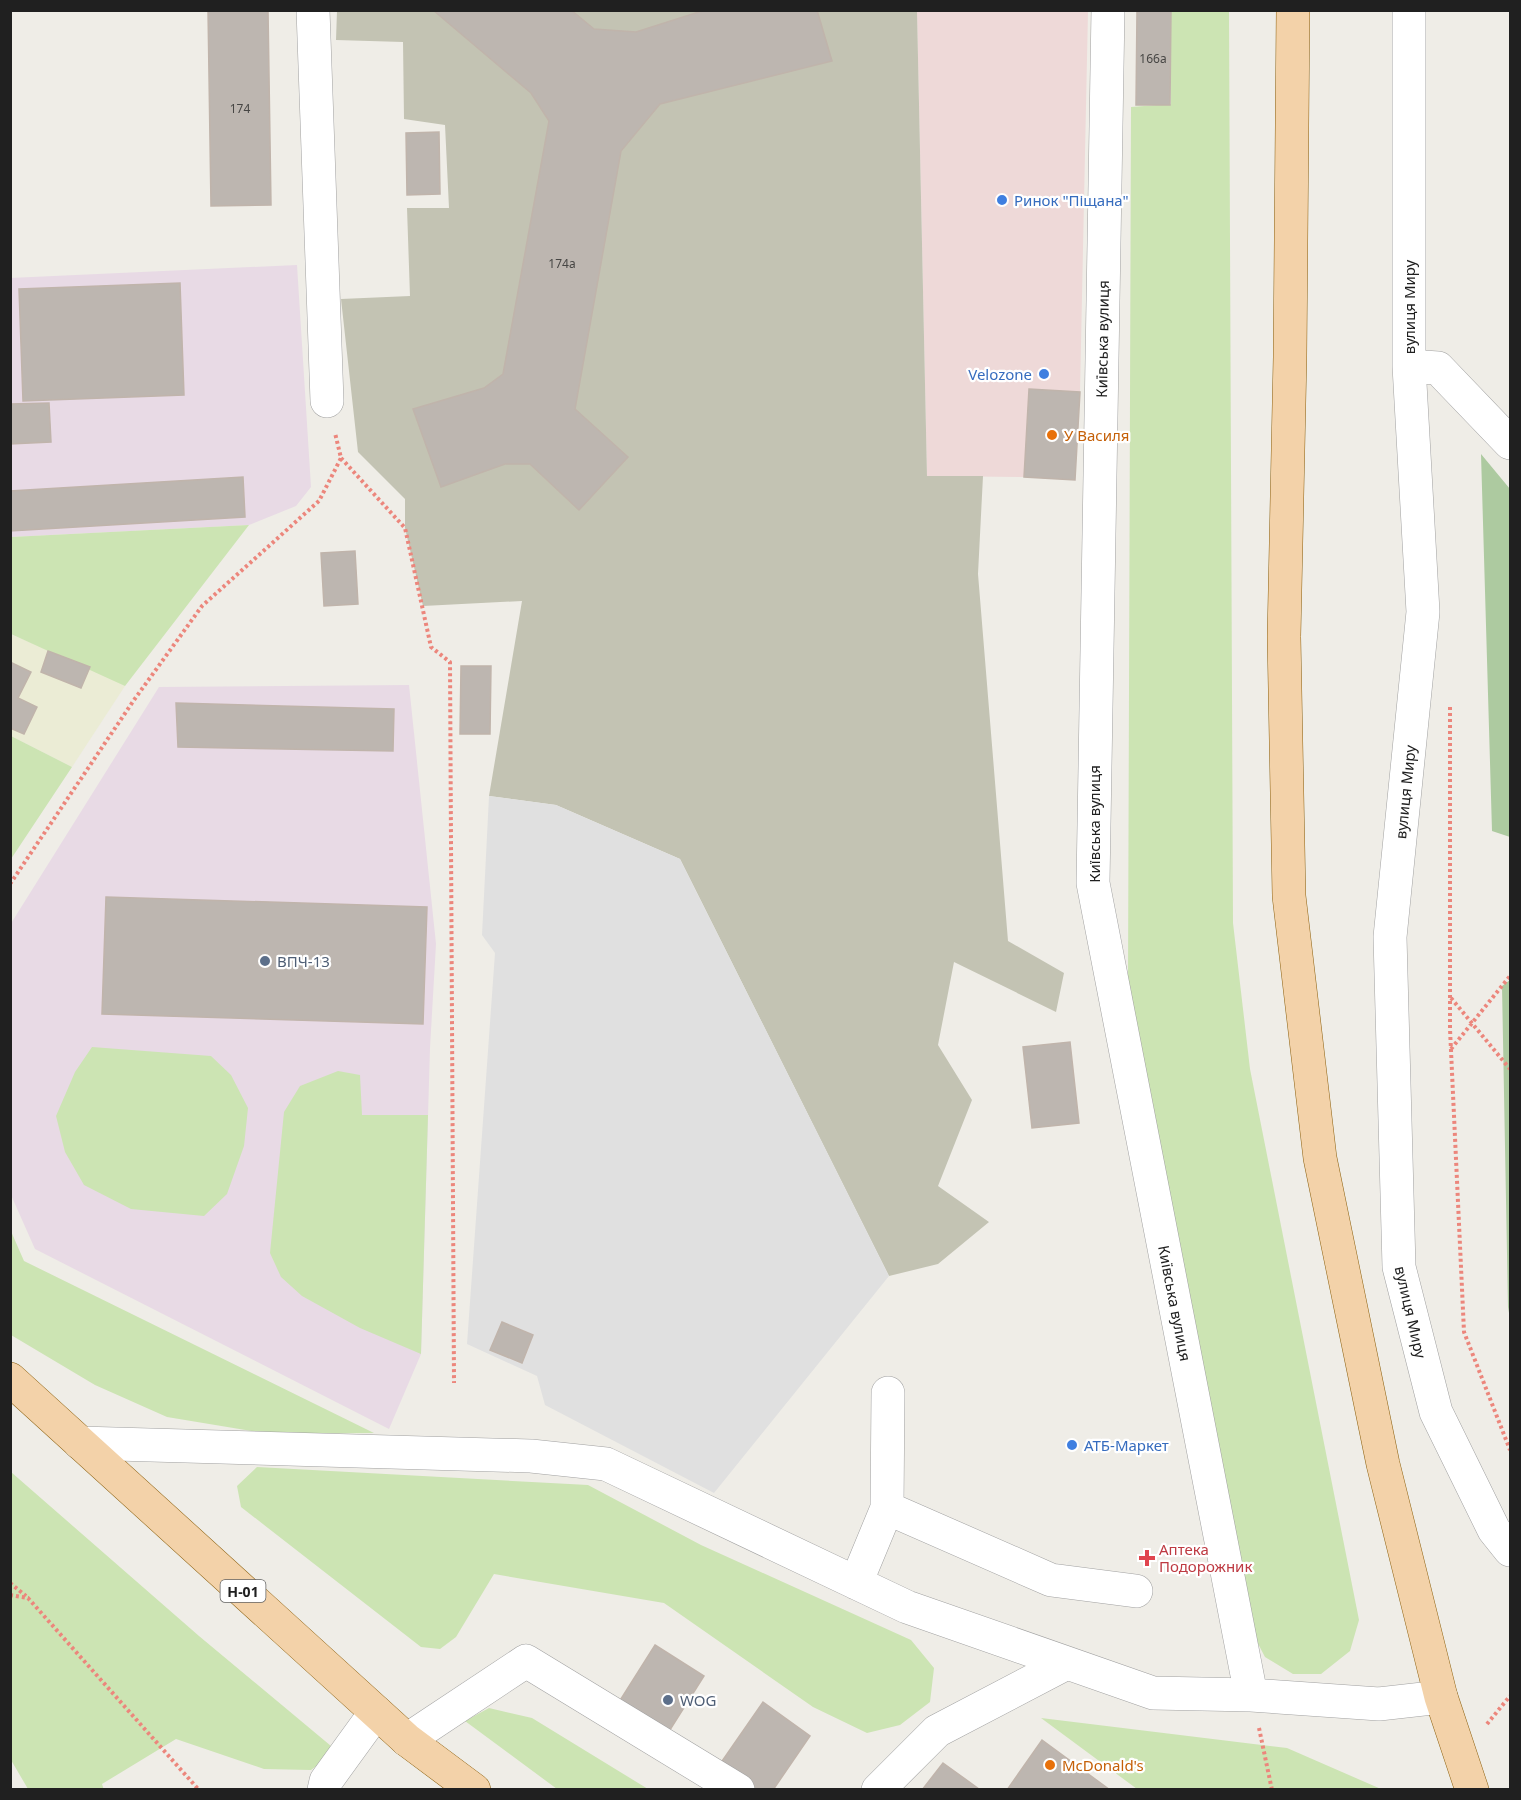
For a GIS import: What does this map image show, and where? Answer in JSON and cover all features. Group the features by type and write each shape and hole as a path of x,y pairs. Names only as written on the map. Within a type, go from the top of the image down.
{"main road":[{"path":"1293,10 1290,357 1284,638 1289,884 1320,1158 1383,1464 1442,1697 1472,1790"},
{"name":"Н-01","path":"10,1379 407,1740 474,1790"}],"street":[{"path":"313,10 327,401"},
{"name":"Київська вулиця","path":"1108,10 1093,883 1251,1695"},
{"name":"вулиця Миру","path":"1409,10 1409,366 1423,612 1390,937 1399,1267 1436,1412 1494,1530 1510,1550"},
{"path":"1409,366 1438,368 1510,443"},
{"path":"856,1583 887,1508 888,1393"},
{"path":"80,1443 531,1456 606,1464 907,1607 1153,1693 1251,1695 1379,1704 1442,1697"},
{"path":"887,1508 1051,1580 1136,1591"},
{"path":"407,1740 526,1661 738,1790"},
{"path":"878,1790 937,1731 1067,1663"},
{"path":"324,1790 326,1781 376,1712"}],"path":[{"path":"327,401 341,458 405,528 431,647 450,662 454,1383"},
{"path":"10,884 134,700 202,606 320,501 341,458"},
{"path":"1450,699 1451,1049 1464,1332 1510,1450"},
{"path":"1451,1049 1510,976"},
{"path":"1450,998 1510,1069"},
{"path":"10,1583 28,1598 199,1790"},
{"path":"10,1595 28,1598"},
{"path":"1251,1695 1272,1790"}],"shaded area":[{"path":"337,11 917,11 927,476 983,476 978,574 1008,941 1064,973 1056,1012 954,962 938,1045 972,1100 938,1186 989,1222 938,1264 889,1276 680,859 556,805 489,796 522,601 423,606 405,528 405,499 358,452 341,299 410,296 407,208 449,208 445,125 404,119 403,42 336,40"},
{"name":"Ринок \"Піщана\"","path":"917,11 1088,11 1080,392 1029,389 1024,477 927,476"},
{"path":"297,265 311,487 296,506 249,525 11,537 10,278"},
{"path":"10,634 90,667 125,686 72,767 11,736"},
{"path":"409,685 436,944 430,1048 421,1354 389,1429 35,1249 11,1195 10,925 159,687"},
{"path":"489,796 556,805 680,859 889,1276 714,1493 545,1405 537,1376 467,1344 495,953 482,935"}],"green space":[{"path":"1171,11 1229,11 1233,923 1250,1069 1359,1620 1350,1651 1321,1674 1293,1674 1265,1657 1254,1636 1128,983 1131,107 1171,104"},
{"path":"1481,454 1510,489 1510,837 1492,831"},
{"path":"249,525 125,686 11,634 11,537"},
{"path":"11,736 72,767 11,859"},
{"path":"1510,980 1510,1319 1502,986"},
{"path":"92,1047 211,1056 231,1075 248,1108 244,1146 227,1194 204,1216 131,1209 84,1185 65,1152 56,1116 75,1072"},
{"path":"338,1071 360,1075 362,1115 428,1115 421,1354 360,1328 302,1296 281,1277 270,1253 284,1112 300,1086"},
{"path":"10,1229 24,1261 374,1433 269,1434 167,1417 95,1385 11,1335"},
{"path":"257,1467 588,1485 701,1545 911,1640 934,1668 930,1702 900,1725 867,1733 813,1707 664,1603 494,1574 456,1637 440,1649 421,1647 241,1507 237,1486"},
{"path":"11,1472 199,1636 337,1751 311,1770 264,1769 176,1739 102,1784 104,1790 28,1789 11,1760"},
{"path":"489,1708 532,1718 648,1789 557,1789 465,1721"},
{"path":"1041,1718 1287,1748 1381,1789 1137,1789"}],"building":[{"path":"208,10 268,10 271,205 211,206"},
{"path":"433,10 571,10 594,29 636,32 705,10 817,10 832,61 660,104 621,151 575,409 628,457 579,510 530,464 505,464 441,487 413,409 484,388 503,374 549,121 531,93"},
{"path":"1137,10 1171,10 1170,105 1136,105"},
{"path":"439,132 440,194 407,195 406,133"},
{"path":"180,283 184,395 23,401 19,289"},
{"name":"У Василя","path":"1029,389 1080,392 1075,480 1024,477"},
{"path":"49,403 51,442 10,444 10,404"},
{"path":"243,477 245,517 10,531 10,491"},
{"path":"355,551 358,604 324,606 321,553"},
{"path":"48,651 90,667 81,688 41,672"},
{"path":"10,662 31,672 18,698 37,707 24,734 10,728"},
{"path":"461,666 491,666 490,734 460,734"},
{"path":"176,703 394,709 393,751 178,747"},
{"name":"ВПЧ-13","path":"106,897 427,907 423,1024 102,1014"},
{"path":"1070,1042 1079,1123 1032,1128 1023,1047"},
{"path":"502,1322 533,1335 522,1363 490,1350"},
{"path":"655,1645 704,1676 668,1733 619,1702"},
{"path":"763,1702 810,1736 773,1790 702,1790"},
{"name":"McDonald's","path":"1042,1740 1110,1790 1007,1790"},
{"path":"943,1763 979,1789 922,1790"}],"place":[{"name":"Ринок \"Піщана\"","path":"1002,200"},
{"name":"Velozone","path":"1044,374"},
{"name":"У Василя","path":"1052,435"},
{"name":"ВПЧ-13","path":"265,961"},
{"name":"АТБ-Маркет","path":"1072,1445"},
{"name":"Аптека Подорожник","path":"1147,1558"},
{"name":"WOG","path":"668,1700"},
{"name":"McDonald's","path":"1050,1765"}]}
